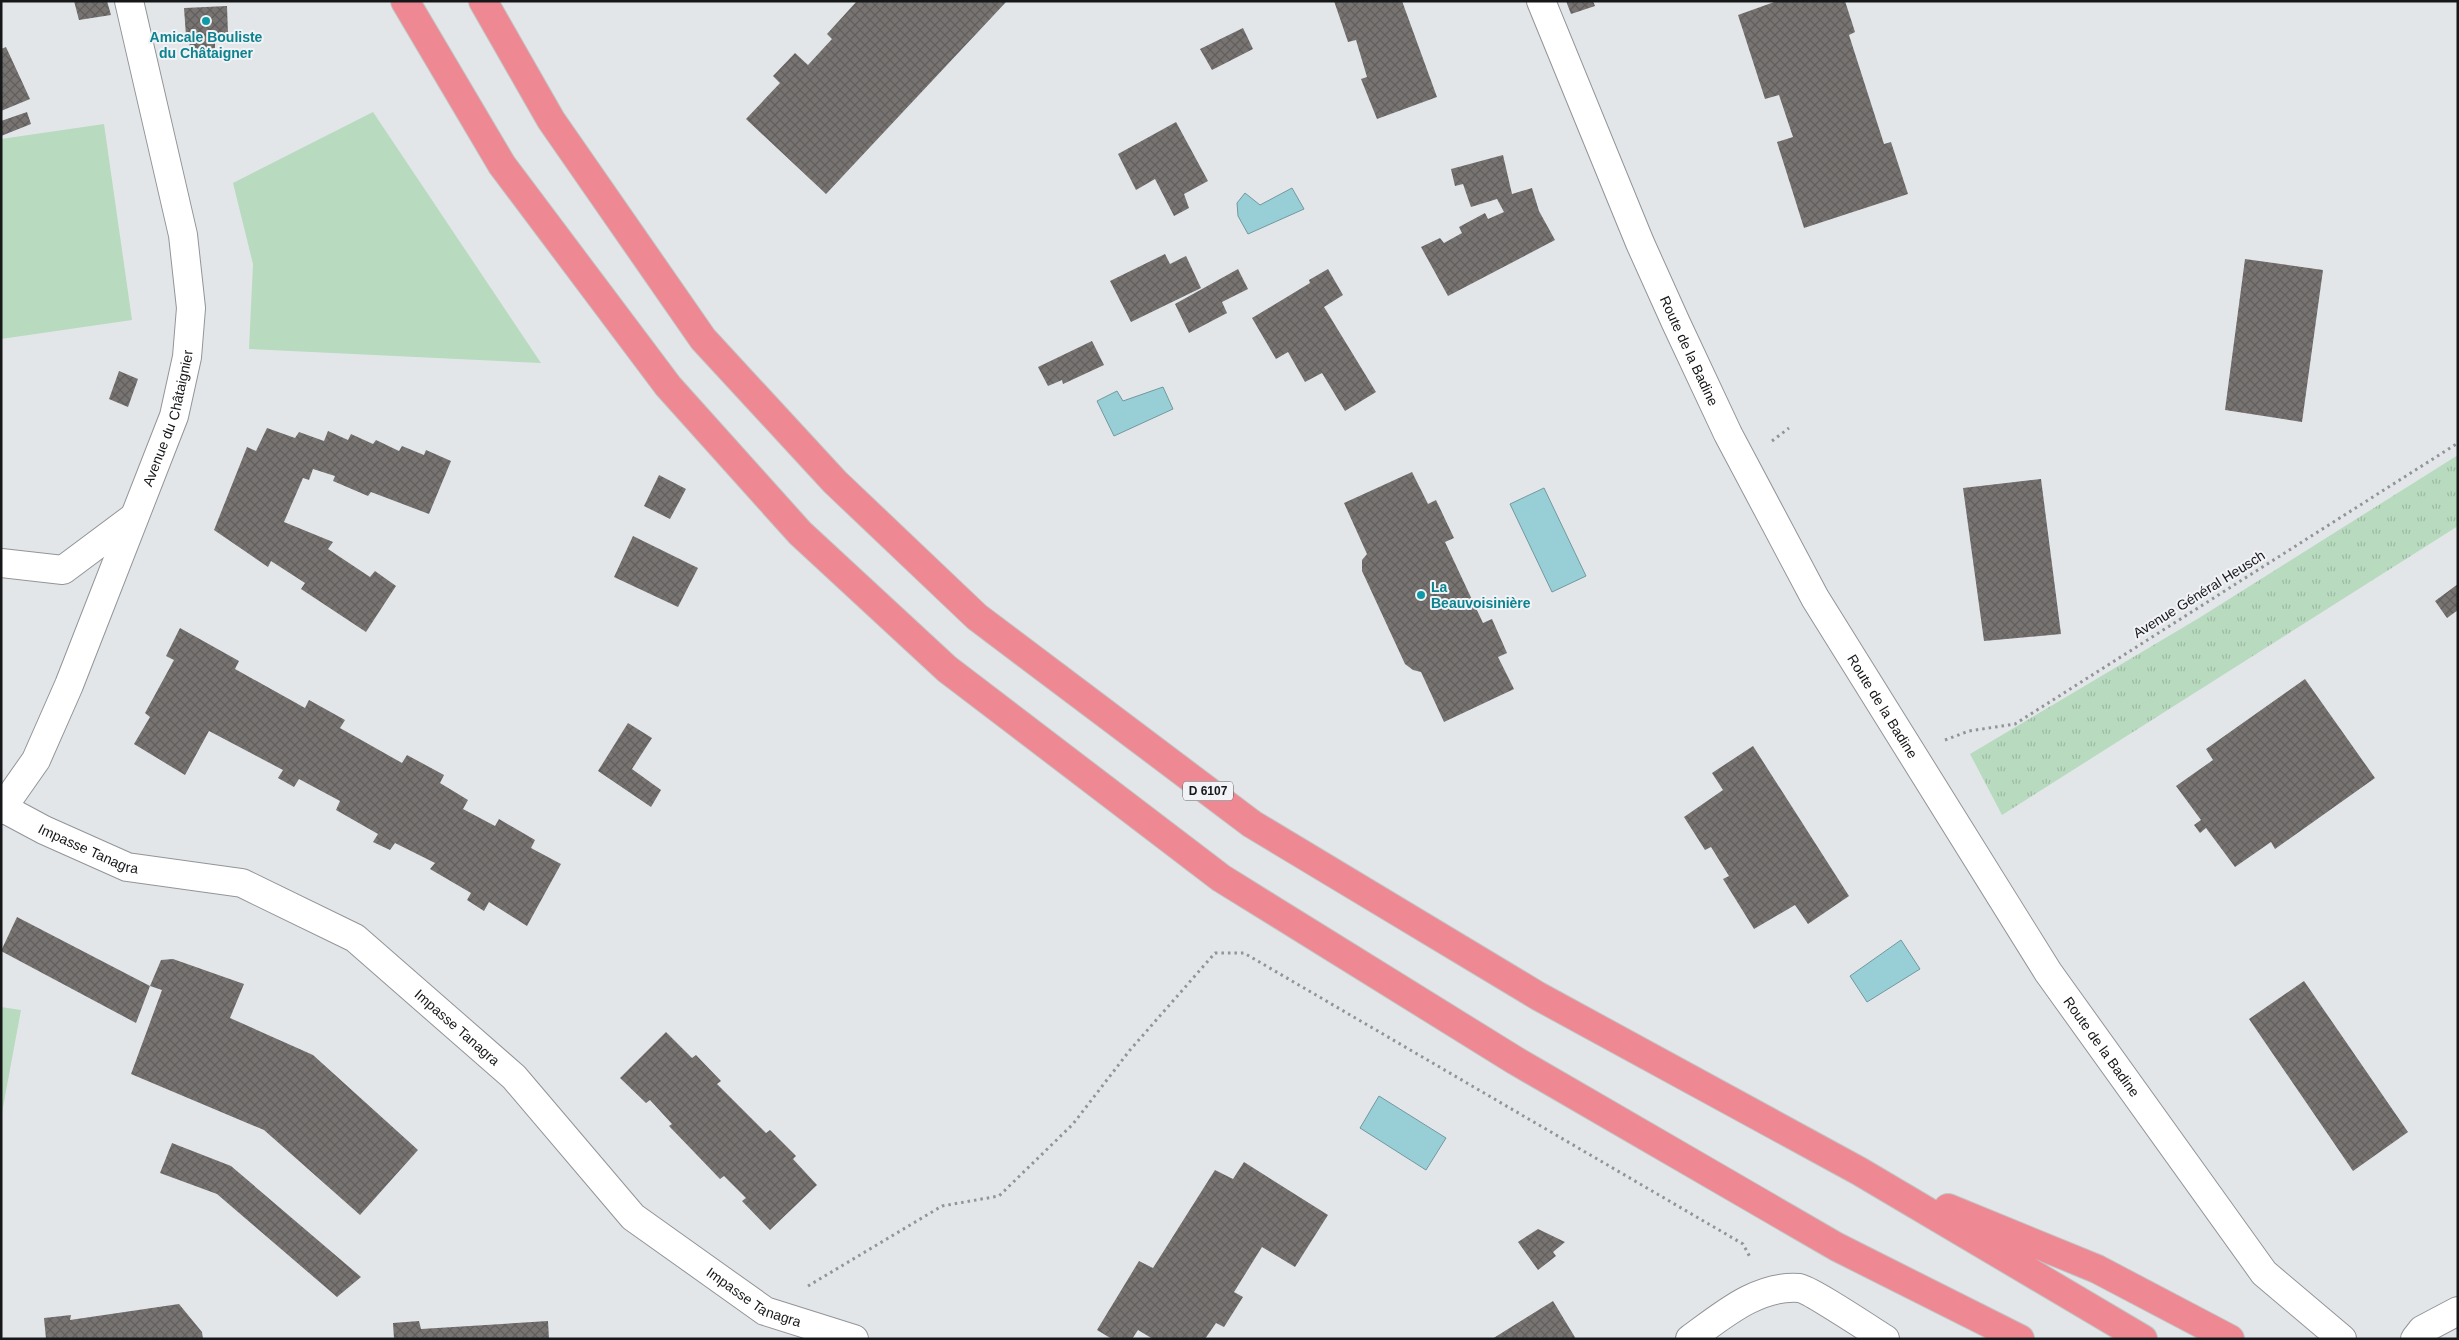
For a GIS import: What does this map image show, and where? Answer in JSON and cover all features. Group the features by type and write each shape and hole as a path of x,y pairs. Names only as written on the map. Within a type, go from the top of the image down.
{"highway":[{"path":"405,1 502,166 668,386 800,533 946,669 1221,878 1516,1061 1837,1247 1980,1339"},
{"name":"D 6107","path":"483,1 552,120 702,339 835,482 976,617 1252,824 1538,996 1858,1172 2143,1339"},
{"path":"1858,1172 2097,1269 2230,1339"},
{"path":"1837,1247 2020,1339"}],"street":[{"name":"Avenue du Châtaignier","path":"2,809 36,760 69,685 174,416 188,357 191,308 183,236 129,1"},
{"name":"Route de la Badine","path":"1541,1 1660,288 1728,434 1815,598 2048,972 2264,1273 2342,1339"},
{"path":"1,563 63,570 134,517"},
{"name":"Impasse Tanagra","path":"2,809 44,830 127,866 242,883 355,938 514,1077 633,1217 765,1311 854,1339"},
{"path":"1690,1339 1744,1301 1772,1291 1801,1288 1885,1339"},
{"path":"2415,1339 2422,1330 2458,1311"}],"path":[{"name":"Avenue Général Heusch","path":"1944,741 1969,731 2014,724 2458,443"},
{"path":"765,1311 942,1206 999,1196 1073,1124 1130,1050 1215,953 1244,953 1743,1244 1756,1271 1744,1301"}],"green space":[{"path":"373,112 541,363 249,349 253,264 233,183"},
{"path":"104,124 132,320 1,339 1,139"},
{"path":"2458,455 2458,526 2002,815 1970,754 2199,618"},
{"path":"1,1007 21,1010 1,1118"}],"water":[{"path":"1292,188 1304,209 1248,234 1238,216 1237,203 1245,193 1260,205"},
{"path":"1163,387 1173,409 1114,436 1097,401 1117,391 1123,401"},
{"path":"1544,488 1586,576 1552,592 1510,504"},
{"path":"1901,940 1920,969 1867,1002 1850,976"},
{"path":"1379,1096 1446,1138 1426,1170 1360,1128"}],"building":[{"path":"74,1 107,1 111,15 79,20"},
{"path":"857,1 1007,1 826,194 746,119 780,83 773,76 795,53 808,65 832,39 827,34"},
{"path":"1334,1 1402,1 1437,97 1377,119 1361,79 1367,77 1356,40 1348,42"},
{"path":"1566,1 1593,1 1595,6 1571,14"},
{"path":"1777,1 1845,1 1855,32 1849,35 1884,144 1891,142 1908,194 1804,228 1777,142 1793,137 1779,95 1765,99 1738,15"},
{"name":"Amicale Bouliste du Châtaigner","path":"227,6 228,34 215,35 215,51 190,52 189,37 186,36 184,8"},
{"path":"1243,28 1253,49 1212,70 1200,49"},
{"path":"6,47 30,99 1,111 1,49"},
{"path":"27,112 31,124 1,136 1,121"},
{"path":"1176,122 1208,181 1184,194 1189,208 1174,216 1155,179 1136,190 1118,154"},
{"path":"1503,155 1512,194 1532,188 1539,211 1555,240 1448,296 1421,247 1440,238 1444,243 1462,233 1459,227 1485,213 1488,219 1504,212 1497,199 1471,207 1463,184 1455,186 1451,169"},
{"path":"1165,254 1170,264 1186,256 1201,288 1131,322 1110,281"},
{"path":"2245,259 2323,270 2302,422 2225,410"},
{"path":"1238,269 1248,289 1222,302 1227,313 1189,333 1175,304"},
{"path":"1328,269 1343,295 1324,307 1376,392 1345,411 1322,373 1305,382 1288,352 1276,359 1252,318 1310,283 1309,280"},
{"path":"1092,341 1104,365 1063,384 1062,380 1048,386 1038,367"},
{"path":"119,371 138,379 128,407 109,399"},
{"path":"267,428 295,438 299,432 324,441 328,431 348,440 351,434 373,444 376,440 399,451 402,446 424,455 426,450 451,461 429,514 371,492 368,496 333,481 335,476 313,469 309,480 303,478 284,522 333,542 328,549 370,577 375,571 396,586 366,632 301,589 305,583 271,561 268,567 214,530 247,447 256,451"},
{"name":"La Beauvoisinière","path":"1412,472 1428,504 1436,500 1454,538 1445,542 1483,623 1492,619 1507,653 1498,657 1514,689 1444,722 1421,672 1413,670 1405,664 1362,571 1362,560 1367,554 1344,503"},
{"path":"659,475 686,489 670,519 644,506"},
{"path":"2041,479 2061,634 1984,641 1963,488"},
{"path":"633,536 698,568 678,607 614,577"},
{"path":"2458,584 2458,610 2447,618 2435,601"},
{"path":"180,628 239,661 235,669 305,708 309,700 345,720 340,728 402,763 407,755 444,775 440,783 468,800 463,809 495,826 499,819 535,840 531,848 561,864 527,926 489,902 484,911 467,900 471,893 430,869 435,863 395,843 390,850 373,842 378,834 336,810 340,801 299,779 294,787 278,778 283,770 209,731 185,775 134,744 150,717 145,713 174,660 166,656"},
{"path":"2305,679 2375,778 2275,849 2271,842 2235,867 2206,828 2200,833 2194,825 2201,820 2176,786 2213,760 2206,749"},
{"path":"628,723 652,738 632,769 661,790 651,807 598,771"},
{"path":"1753,746 1849,896 1808,924 1795,905 1754,929 1723,879 1729,876 1711,847 1705,850 1684,817 1723,790 1712,773"},
{"path":"17,917 150,986 136,1023 1,951"},
{"path":"173,959 244,984 230,1018 313,1055 418,1150 360,1215 264,1130 131,1074 162,990 150,986 161,960"},
{"path":"2304,981 2408,1132 2353,1171 2249,1019"},
{"path":"666,1032 692,1058 696,1055 721,1081 717,1084 766,1133 770,1130 796,1156 793,1159 817,1185 770,1230 742,1201 746,1198 724,1176 720,1179 669,1126 672,1124 650,1100 646,1103 620,1078"},
{"path":"172,1143 231,1166 361,1277 337,1297 217,1194 160,1173"},
{"path":"1244,1162 1328,1215 1295,1267 1262,1247 1234,1292 1243,1297 1224,1327 1216,1323 1205,1339 1153,1339 1138,1330 1132,1339 1112,1339 1097,1330 1139,1261 1153,1268 1215,1170 1233,1179"},
{"path":"1538,1229 1565,1242 1553,1252 1556,1256 1538,1270 1518,1242"},
{"path":"1553,1301 1576,1339 1492,1339"},
{"path":"179,1304 202,1332 203,1339 46,1339 44,1318 71,1315 70,1320"},
{"path":"419,1321 421,1329 548,1321 549,1339 394,1339 393,1323"}],"place":[{"name":"Amicale Bouliste du Châtaigner","path":"206,21"},
{"name":"La Beauvoisinière","path":"1421,595"}]}
